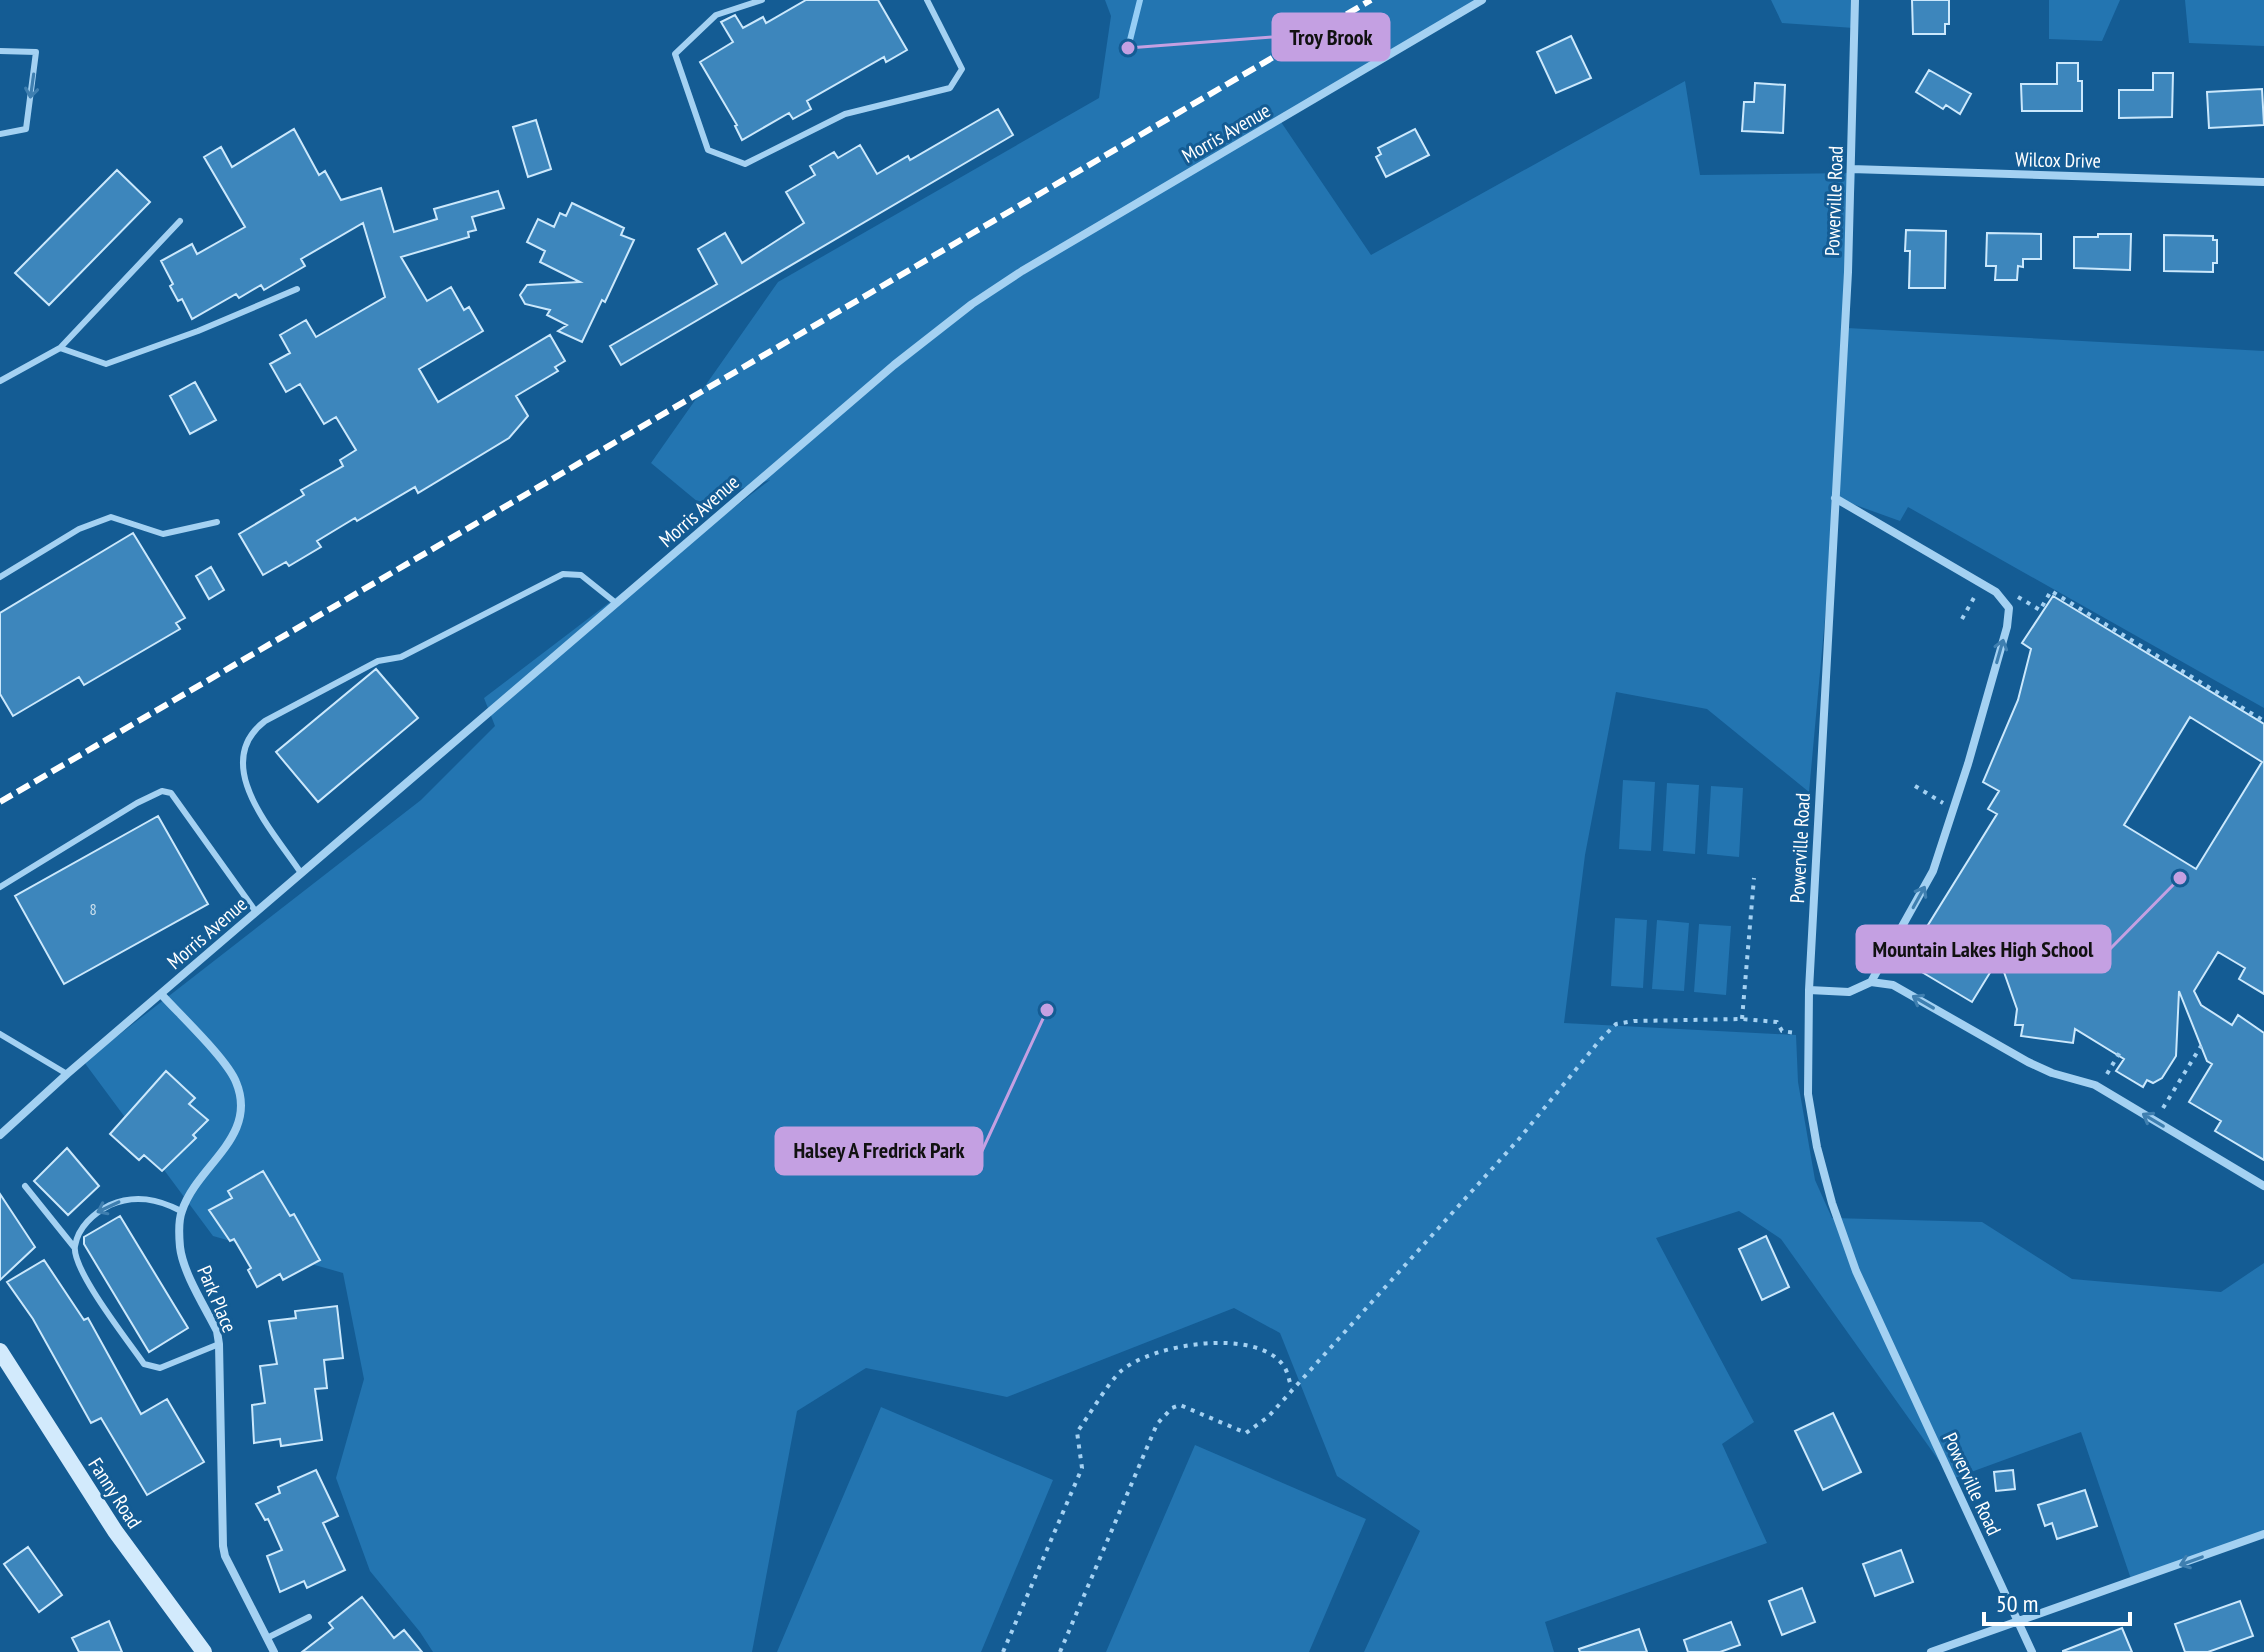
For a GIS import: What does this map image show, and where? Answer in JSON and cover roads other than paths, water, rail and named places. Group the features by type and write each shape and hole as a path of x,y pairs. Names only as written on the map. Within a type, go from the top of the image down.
{"main road":[{"name":"Fanny Road","path":"0,1351 115,1531 204,1652"}],"street":[{"name":"Morris Avenue","path":"0,1135 67,1074 894,365 972,304 1022,271 1482,0"},
{"name":"Powerville Road","path":"1855,0 1851,169 1809,990 1808,1094 1817,1147 1832,1203 1856,1271 2032,1652"},
{"name":"Wilcox Drive","path":"1851,169 2264,182"},
{"path":"1835,498 1996,592 2009,608 2007,627 1973,747 1933,871 1871,982"},
{"path":"1809,990 1849,992 1871,982 1893,985 2028,1062 2052,1073 2095,1085 2264,1186"},
{"path":"161,994 228,1068 239,1091 240,1119 234,1137 196,1185 181,1211"},
{"name":"Park Place","path":"181,1211 180,1250 217,1331 219,1344 225,1556 274,1652"},
{"path":"1931,1652 2264,1534"}],"lane":[{"path":"762,0 716,15 675,54 708,150 745,164 845,114 950,88 962,69 927,0"},
{"path":"0,51 36,52 26,129 0,134"},
{"path":"0,381 60,348 180,221"},
{"path":"60,348 106,364 198,331 297,289"},
{"path":"0,577 79,529 111,517 163,534 217,522"},
{"path":"301,873 246,790 242,768 244,747 252,731 265,721 378,661 401,657 563,574 581,575 616,603"},
{"path":"0,887 137,803 162,791 171,793 256,912"},
{"path":"0,1034 67,1074"},
{"path":"25,1186 74,1247 78,1268 144,1364 160,1368 219,1344"},
{"path":"74,1247 84,1226 95,1213 120,1201 148,1198 181,1211"},
{"path":"267,1638 309,1617"}],"waterway":[{"path":"1128,48 1140,0"}],"railway":[{"path":"0,802 1371,0"}],"place":[{"name":"Troy Brook","path":"1128,48"},
{"name":"Mountain Lakes High School","path":"2180,878"},
{"name":"Halsey A Fredrick Park","path":"1047,1010"}]}
